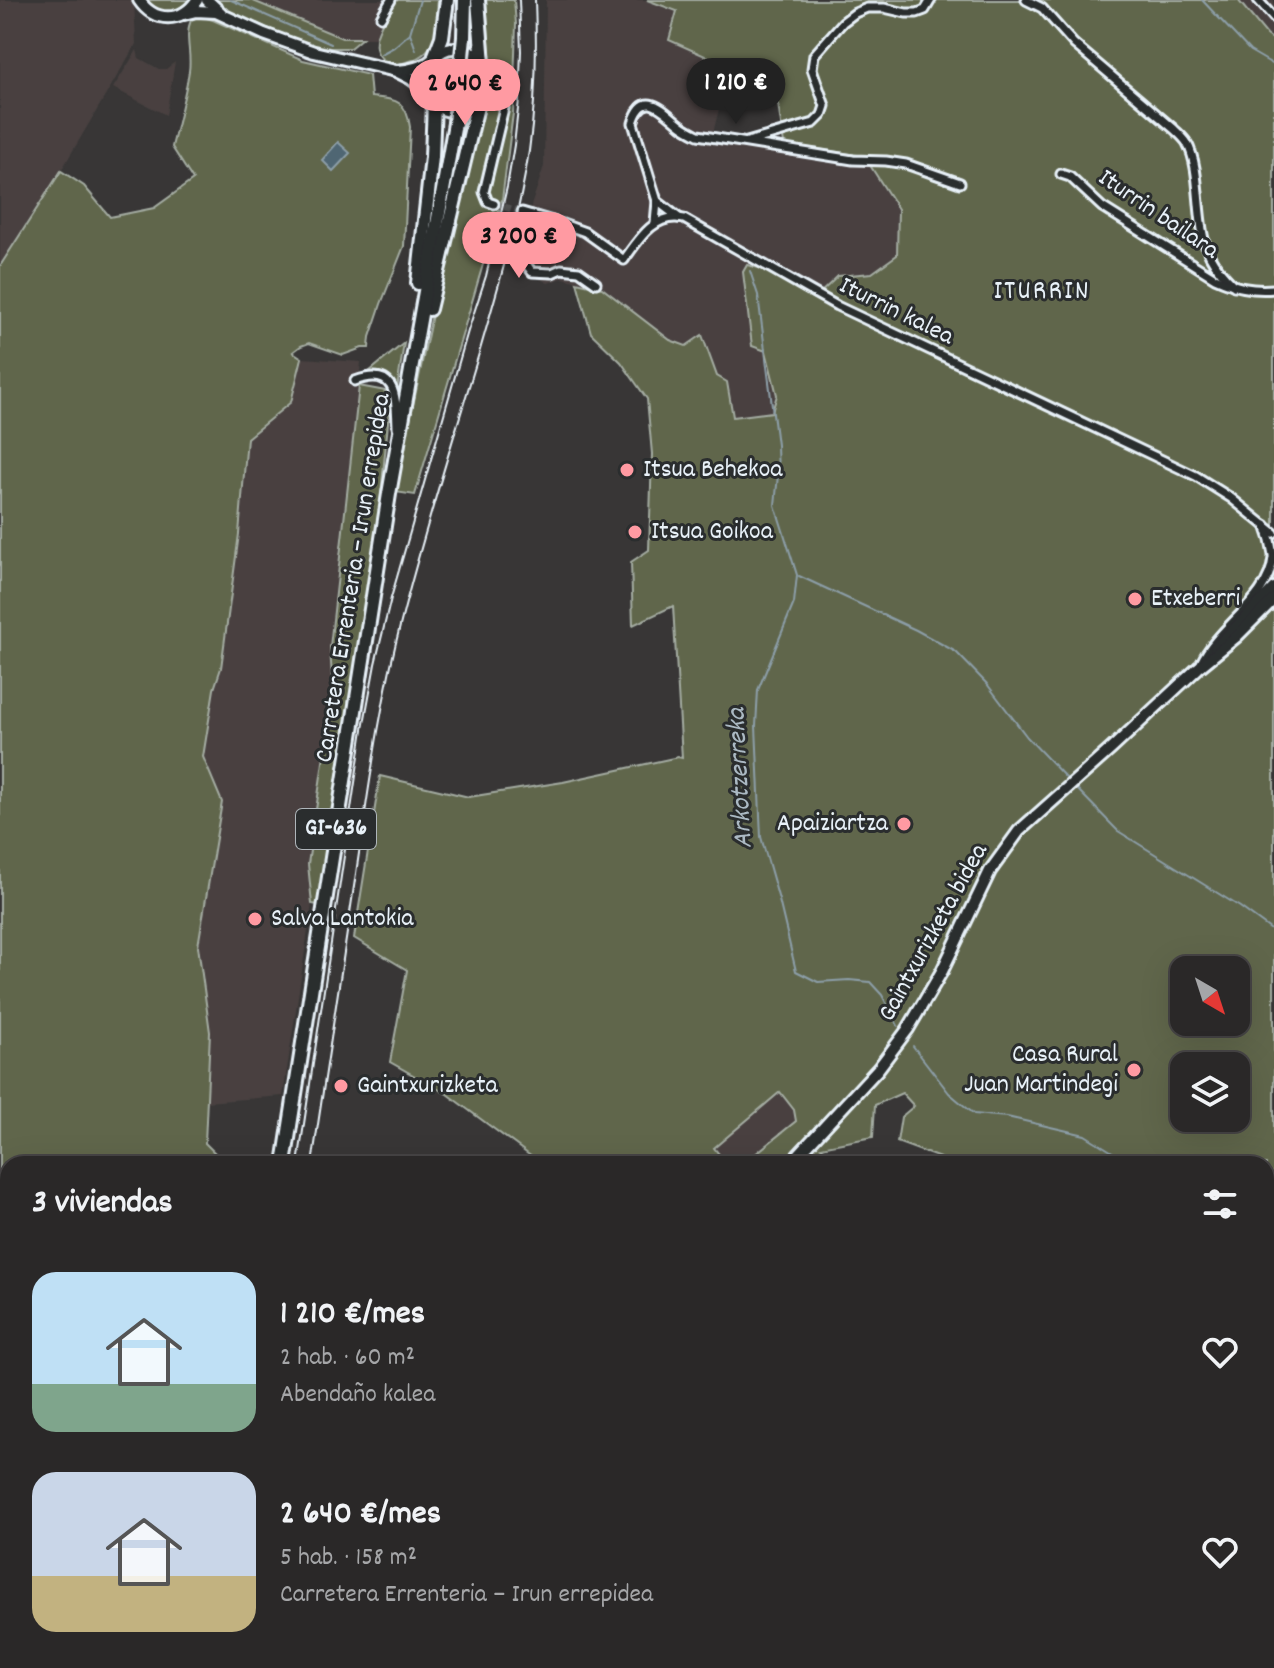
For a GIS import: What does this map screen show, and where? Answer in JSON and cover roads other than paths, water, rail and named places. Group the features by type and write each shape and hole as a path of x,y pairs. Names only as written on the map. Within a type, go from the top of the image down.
{"main road":[{"path":"139,0 146,10 162,18 203,11 222,14 264,34 314,52 396,71 425,89 434,103 443,109 457,111 471,107 480,100"},
{"path":"184,14 197,0"},
{"path":"207,0 222,14"},
{"path":"425,89 424,75 442,37 447,0"},
{"name":"Carretera Errenteria – Irun errepidea","path":"285,1156 398,440 455,123 465,0"},
{"path":"410,369 419,354 487,79 478,0"},
{"path":"396,71 411,69 448,48 471,52 483,64"},
{"path":"415,342 411,333 424,239 434,103"},
{"name":"Gaintxurizketa bidea","path":"1198,668 1214,649 1274,594"},
{"name":"Gaintxurizketa bidea","path":"797,1156 878,1069 908,1029 942,971 990,871 1009,843 1031,819 1236,637 1265,608 1274,594"}],"street":[{"path":"743,143 814,123 822,115 825,106 812,69 814,55 843,22 867,8 917,13 925,10 931,0"},
{"name":"Iturrin bailara","path":"1026,0 1042,8 1074,44 1186,142 1193,160 1198,208 1209,255 1234,286"},
{"path":"1258,0 1274,18"},
{"path":"487,79 500,93 504,104 484,192 488,202 494,204"},
{"path":"480,100 494,96 504,104"},
{"path":"655,223 657,201 633,123 635,115 649,104 658,105 679,124 698,135 853,160 906,164 960,183"},
{"name":"Iturrin bailara","path":"1061,174 1070,177 1102,207 1215,278 1252,290 1274,289"},
{"name":"Iturrin kalea","path":"657,201 679,218 837,306 1196,476 1231,498 1273,532"},
{"path":"522,212 585,232 624,260 655,223 679,218"},
{"path":"532,215 523,250 524,261 532,272 579,271 596,283"},
{"path":"355,381 376,376 393,388 398,440"},
{"path":"1198,668 1215,640 1263,588 1269,577 1274,559 1264,523"}],"water":[{"path":"338,142 350,153 333,171 322,160"}],"waterway":[{"path":"231,0 331,44"},
{"name":"Arkotzerreka","path":"416,50 410,33 420,0"},
{"path":"1202,0 1250,51 1274,65"},
{"path":"381,54 409,34"},
{"name":"Arkotzerreka","path":"750,271 758,295 777,445 775,505 797,575 794,603 758,690 756,726 761,837 796,971 818,982 870,982 882,995 898,1026"},
{"path":"799,576 956,652 987,684 1027,737 1067,779"},
{"path":"1077,789 1118,831 1240,907 1274,932"},
{"name":"Arkotzerreka","path":"913,1046 949,1093 974,1114 1007,1117 1085,1135 1117,1156"}],"tunnel":[{"path":"494,204 522,212"}],"railway":[{"path":"299,1156 375,664 391,598 486,276 507,187 519,100 519,0"},
{"path":"313,1156 388,681 419,554 501,276 525,176 535,94 535,0"}],"place":[{"name":"Itsua Behekoa","path":"627,470"},
{"name":"Itsua Goikoa","path":"635,532"},
{"name":"Etxeberri","path":"1135,599"},
{"name":"Apaiziartza","path":"904,824"},
{"name":"Salva Lantokia","path":"255,919"},
{"name":"Casa Rural Juan Martindegi","path":"1134,1070"},
{"name":"Gaintxurizketa","path":"341,1086"}],"district":[{"name":"ITURRIN","path":"1042,293"}]}
